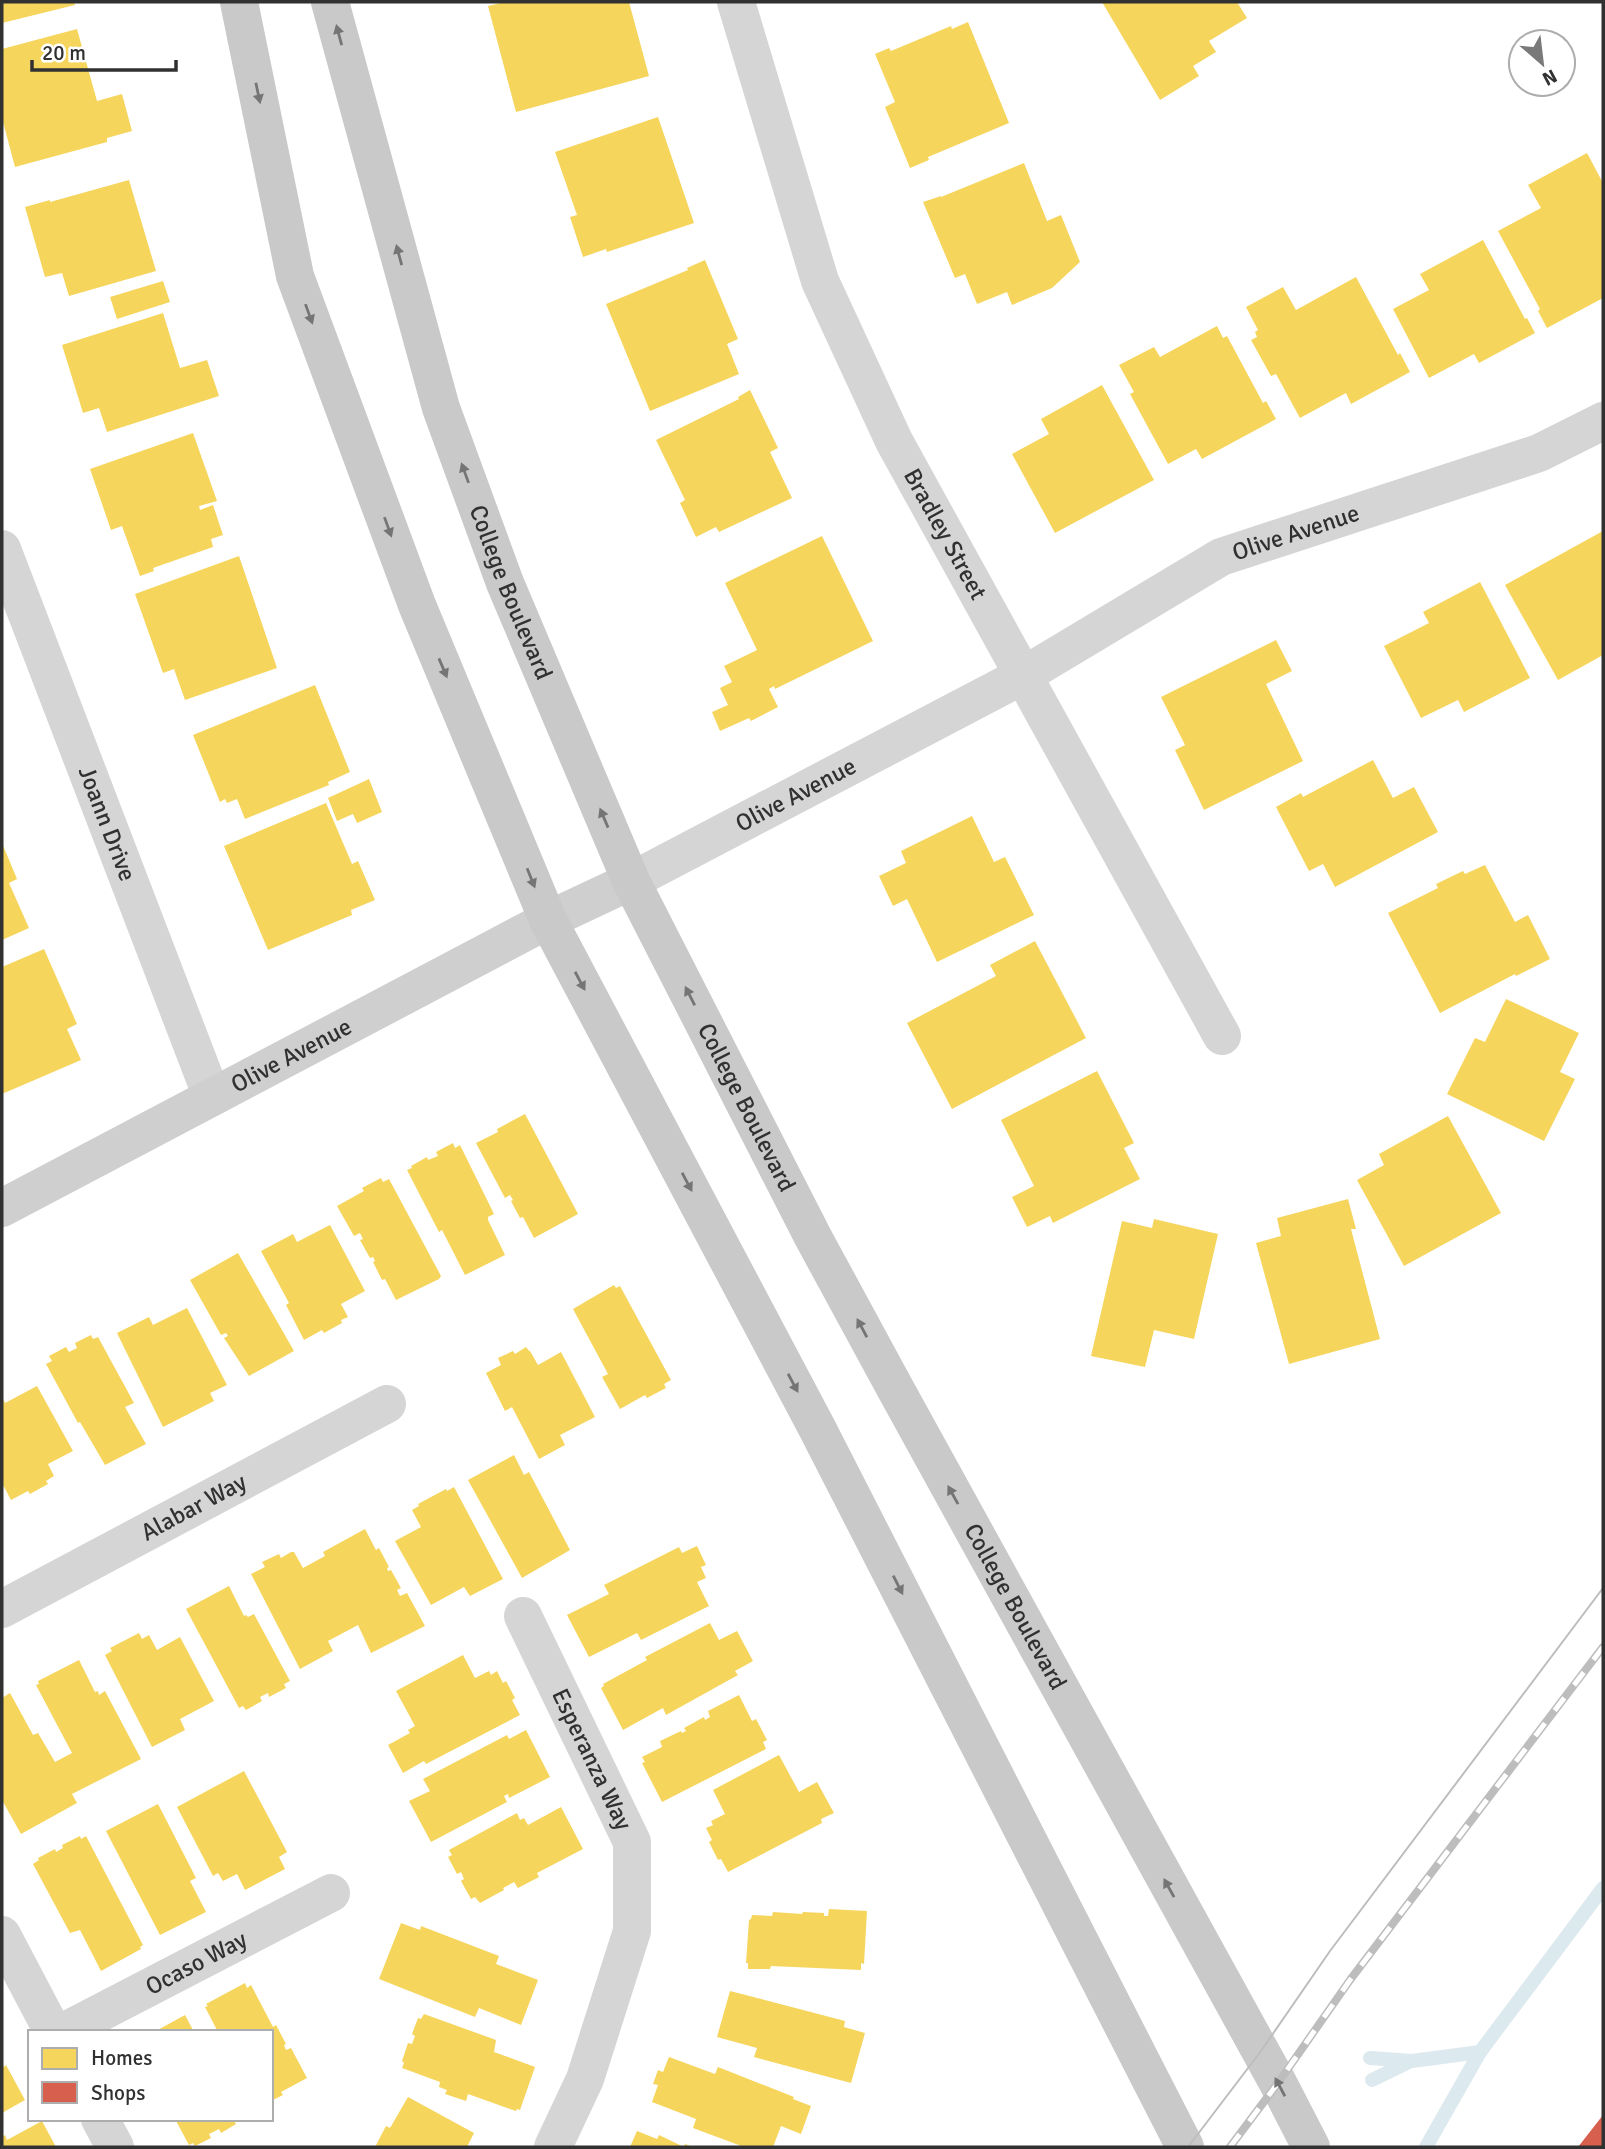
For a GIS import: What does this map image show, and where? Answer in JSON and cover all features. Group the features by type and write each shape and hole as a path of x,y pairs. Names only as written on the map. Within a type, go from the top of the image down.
{"main road":[{"path":"239,2 295,276 417,605 548,920 824,1440 1185,2147"},
{"name":"College Boulevard","path":"330,2 441,408 505,583 631,881 813,1237 894,1388 1311,2147"},
{"name":"Olive Avenue","path":"2,1208 548,920 631,881"}],"street":[{"name":"Bradley Street","path":"736,2 820,281 894,440 1222,1036"},
{"name":"Olive Avenue","path":"631,881 1024,676 1220,557 1539,453 1603,421"},
{"name":"Joann Drive","path":"2,549 212,1097"},
{"name":"Alabar Way","path":"2,1609 387,1404"},
{"name":"Esperanza Way","path":"523,1616 632,1842 632,1931 585,2080 552,2147"},
{"name":"Ocaso Way","path":"67,2030 331,1893"},
{"path":"2,1935 52,2030"},
{"path":"101,2121 114,2147"}],"building: Homes":[{"path":"2,2 74,2 75,5 2,23"},
{"path":"505,2 629,2 649,76 516,112 488,6"},
{"path":"1102,2 1237,2 1247,18 1209,41 1216,52 1193,66 1199,76 1160,100"},
{"path":"968,22 1009,123 928,157 929,160 910,168 885,107 895,102 875,54 889,48 891,51 951,26 952,29"},
{"path":"77,29 97,101 122,94 132,131 107,138 107,142 15,167 2,118 2,49"},
{"path":"658,117 694,223 607,252 606,249 583,257 570,217 577,215 555,152"},
{"path":"1587,153 1603,183 1603,298 1547,328 1538,311 1540,309 1498,231 1541,208 1528,185"},
{"path":"1024,163 1047,221 1061,215 1080,262 1052,288 1012,305 1007,292 977,304 965,274 955,278 923,202"},
{"path":"129,180 156,271 69,296 62,273 45,277 25,207"},
{"path":"1483,240 1535,333 1479,363 1474,354 1429,378 1393,309 1429,290 1420,274"},
{"path":"705,260 738,339 727,344 739,374 650,411 606,304 688,270 687,268"},
{"path":"1356,277 1410,372 1351,404 1346,393 1300,418 1276,374 1271,376 1251,340 1257,337 1255,332 1258,330 1246,307 1283,287 1296,310"},
{"path":"163,281 170,302 117,319 110,297"},
{"path":"163,313 180,368 207,360 219,396 107,432 99,408 83,413 62,345"},
{"path":"1217,326 1223,338 1227,336 1263,403 1266,401 1276,419 1202,459 1196,449 1168,464 1130,394 1134,392 1119,365 1154,347 1160,357"},
{"path":"1102,385 1154,480 1055,533 1012,454 1049,434 1041,419"},
{"path":"750,390 778,448 770,452 792,498 719,532 716,527 696,537 680,503 685,500 656,440 739,399 738,397"},
{"path":"193,433 217,501 199,506 200,510 213,505 223,535 211,539 213,547 153,568 154,571 140,576 122,526 111,530 90,469"},
{"path":"1603,531 1603,655 1558,680 1505,585"},
{"path":"822,536 873,641 775,689 774,686 769,689 778,707 751,721 749,718 720,731 712,712 728,705 720,688 732,682 724,666 757,650 725,583"},
{"path":"239,556 277,668 185,700 174,669 163,673 135,594"},
{"path":"1480,582 1530,678 1464,712 1458,700 1421,718 1384,646 1429,623 1423,612"},
{"path":"1276,640 1292,671 1266,684 1303,761 1204,810 1175,750 1185,745 1161,697"},
{"path":"315,685 350,772 328,782 329,785 245,819 237,799 227,803 225,799 220,802 193,735"},
{"path":"1373,760 1393,798 1414,787 1438,832 1335,887 1323,864 1309,871 1276,807 1301,793 1303,797"},
{"path":"369,779 382,812 357,823 353,814 337,821 328,798"},
{"path":"326,803 352,864 358,861 375,900 351,910 352,915 268,950 224,846"},
{"path":"972,816 994,862 1005,857 1034,915 937,962 907,899 893,906 879,876 906,863 901,851"},
{"path":"2,843 17,879 9,883 29,928 2,940"},
{"path":"1485,865 1515,922 1528,915 1550,959 1440,1013 1388,913 1438,888 1436,884 1463,871 1465,874"},
{"path":"1035,941 1086,1038 952,1109 907,1023 996,976 990,965"},
{"path":"44,949 77,1024 67,1029 81,1060 2,1094 2,967"},
{"path":"1506,999 1579,1033 1560,1072 1575,1079 1544,1141 1447,1094 1475,1038 1485,1042"},
{"path":"1097,1071 1134,1143 1124,1148 1140,1179 1053,1223 1050,1216 1027,1227 1012,1197 1034,1186 1001,1120"},
{"path":"525,1114 578,1214 534,1238 523,1217 520,1218 510,1195 505,1198 476,1143"},
{"path":"1448,1116 1501,1213 1404,1266 1357,1180 1384,1165 1379,1154"},
{"path":"453,1143 455,1148 460,1145 494,1214 488,1217 488,1220 505,1255 465,1275 407,1170 427,1157 428,1160 438,1156 436,1152"},
{"path":"381,1178 383,1182 389,1179 441,1276 396,1300 385,1279 382,1280 373,1257 370,1258 360,1240 363,1239 360,1233 354,1236 337,1206"},
{"path":"1348,1199 1356,1229 1351,1229 1380,1339 1289,1364 1256,1243 1281,1236 1277,1218"},
{"path":"1154,1219 1218,1234 1194,1339 1154,1330 1145,1367 1091,1356 1122,1221 1152,1228"},
{"path":"330,1225 365,1291 341,1304 348,1317 341,1320 342,1323 304,1340 286,1305 289,1303 261,1251 293,1234 297,1242"},
{"path":"238,1253 294,1351 249,1376 224,1338 228,1336 226,1333 221,1335 190,1280"},
{"path":"614,1285 616,1288 620,1286 671,1380 664,1384 666,1388 647,1398 645,1395 620,1409 602,1377 608,1374 573,1309"},
{"path":"187,1308 227,1385 210,1393 214,1401 163,1427 117,1333 149,1317 153,1325"},
{"path":"91,1335 93,1339 98,1337 134,1403 125,1407 146,1444 105,1465 80,1422 78,1423 46,1364 52,1361 49,1356 66,1347 69,1352 77,1348 75,1343"},
{"path":"526,1347 538,1365 561,1352 595,1417 560,1435 565,1445 539,1459 512,1407 505,1411 486,1373 501,1365 498,1358 513,1351 515,1354"},
{"path":"37,1386 73,1451 48,1464 54,1476 46,1481 48,1484 11,1500 2,1483 2,1397 5,1403"},
{"path":"514,1455 524,1475 529,1472 570,1550 522,1578 468,1480"},
{"path":"454,1487 503,1579 470,1596 464,1587 431,1605 395,1541 421,1527 412,1510 419,1506 418,1504"},
{"path":"365,1529 376,1550 379,1548 389,1567 388,1571 391,1570 401,1588 397,1590 400,1596 407,1593 425,1626 371,1653 358,1625 328,1641 333,1651 300,1669 251,1574 265,1567 262,1562 279,1554 281,1558 291,1552 294,1552 303,1568 325,1556 323,1552"},
{"path":"697,1546 706,1565 701,1567 706,1578 697,1582 709,1606 641,1640 637,1633 589,1657 567,1615 609,1594 604,1585 679,1547 682,1553"},
{"path":"229,1586 244,1616 254,1614 290,1681 284,1684 286,1688 269,1697 268,1693 260,1697 262,1701 246,1710 243,1706 239,1708 186,1609"},
{"path":"710,1623 719,1640 737,1631 753,1661 735,1671 738,1675 666,1715 663,1708 623,1730 601,1688 603,1684 647,1660 645,1657"},
{"path":"139,1633 142,1639 149,1635 157,1650 180,1637 214,1701 180,1719 185,1730 152,1747 105,1655 112,1651 110,1648"},
{"path":"463,1655 475,1678 489,1671 491,1675 497,1671 515,1698 512,1700 520,1715 426,1764 424,1761 403,1773 388,1745 410,1733 408,1730 415,1726 396,1691"},
{"path":"79,1660 95,1692 98,1691 99,1695 105,1691 141,1759 72,1794 77,1803 21,1834 2,1800 2,1698 10,1693 33,1735 38,1733 55,1762 72,1753 36,1685 39,1684 38,1681"},
{"path":"739,1695 752,1721 756,1719 767,1740 763,1742 766,1749 662,1802 642,1763 645,1762 642,1757 662,1747 660,1741 686,1731 684,1728 704,1717 705,1720 710,1717 708,1711"},
{"path":"526,1730 550,1777 509,1798 508,1794 504,1796 507,1802 431,1842 409,1801 430,1791 423,1779 507,1735 509,1739"},
{"path":"779,1755 799,1792 817,1782 834,1813 821,1819 822,1823 728,1872 709,1842 712,1840 706,1828 713,1825 711,1821 725,1814 713,1790"},
{"path":"244,1771 287,1852 279,1857 285,1869 245,1890 237,1874 223,1881 218,1873 213,1876 177,1807"},
{"path":"158,1804 196,1878 190,1881 206,1912 160,1935 106,1831"},
{"path":"561,1807 583,1849 537,1873 539,1877 518,1888 514,1882 480,1903 475,1897 471,1899 461,1881 464,1879 461,1872 457,1874 448,1857 452,1855 449,1850 517,1813 520,1820 524,1818 528,1825"},
{"path":"80,1836 81,1839 86,1836 143,1945 141,1949 101,1971 80,1930 70,1933 33,1864 38,1858 55,1849 56,1852 63,1848 62,1845"},
{"path":"829,1909 867,1911 864,1964 861,1963 861,1970 771,1966 770,1969 748,1969 746,1963 749,1920 752,1915 772,1916 773,1912 803,1912 824,1913 824,1916 828,1916"},
{"path":"401,1923 420,1930 421,1926 499,1956 496,1964 538,1980 521,2025 479,2008 475,2017 379,1979"},
{"path":"245,1983 247,1988 251,1985 273,2027 276,2025 286,2044 286,2050 291,2048 307,2078 281,2092 283,2095 273,2100 273,2030 217,2030 206,2004"},
{"path":"730,1991 845,2021 844,2027 865,2033 851,2083 754,2057 757,2048 717,2037"},
{"path":"424,2014 496,2040 494,2052 535,2067 520,2110 516,2111 468,2094 466,2101 445,2094 447,2090 439,2087 440,2082 402,2068 408,2043 412,2044 415,2036 412,2034 418,2018 421,2019"},
{"path":"185,2015 193,2030 158,2030"},
{"path":"669,2057 715,2074 718,2067 811,2106 801,2134 781,2126 773,2147 744,2147 693,2128 696,2119 652,2102 658,2085 653,2084 658,2070 663,2072"},
{"path":"2,2063 4,2067 6,2065 25,2100 2,2113"},
{"path":"408,2097 474,2133 467,2147 375,2147 386,2126 390,2128"},
{"path":"42,2121 56,2147 2,2147 2,2137 5,2135 7,2140"},
{"path":"176,2121 234,2121 236,2124 221,2133 219,2129 209,2134 211,2138 195,2146 193,2143 189,2145"},
{"path":"637,2131 657,2139 659,2135 684,2147 630,2147"}],"building: Shops":[{"path":"1603,2115 1603,2147 1578,2147"}],"waterway":[{"path":"1426,2147 1480,2052 1603,1888"},
{"path":"1370,2058 1412,2061 1480,2052"},
{"path":"1372,2080 1411,2061"}],"tram line":[{"path":"1188,2147 1261,2051 1330,1951 1603,1588"}],"railway":[{"path":"1230,2147 1350,1980 1603,1647"}]}
